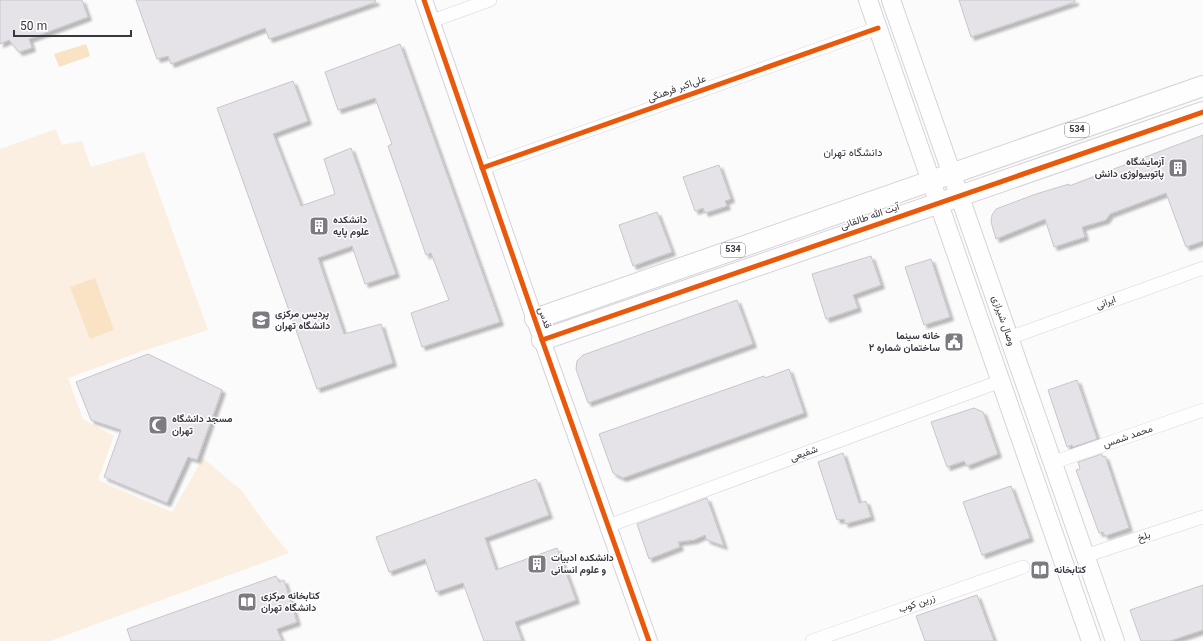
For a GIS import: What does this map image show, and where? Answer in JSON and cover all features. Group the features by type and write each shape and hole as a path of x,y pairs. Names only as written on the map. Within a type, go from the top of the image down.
{"main road":[{"path":"868,0 932,181 1090,641"},
{"name":"وصال شیرازی","path":"891,0 1115,641"},
{"path":"878,28 898,21"},
{"name":"آیت الله طالقانی","path":"535,319 1203,86"},
{"name":"آیت الله طالقانی","path":"542,340 1203,112"},
{"path":"1001,381 1021,374"}],"street":[{"name":"قدس","path":"424,0 542,340 649,641"},
{"path":"432,21 490,0"},
{"name":"علی‌اکبر فرهنگی","path":"482,168 878,28"},
{"name":"ایرانی","path":"1009,338 1203,268"},
{"name":"شفیعی","path":"608,526 1001,381"},
{"name":"محمد شمس","path":"1052,463 1203,410"},
{"name":"بلخ","path":"1085,556 1203,517"},
{"name":"زرین کوب","path":"812,641 1023,567"}],"shaded area":[{"path":"86,44 90,56 59,67 54,54"},
{"path":"56,129 62,145 82,141 91,167 144,152 208,330 137,353 68,378 83,419 114,436 98,480 172,512 203,458 242,491 266,525 289,553 50,641 0,641 0,149"},
{"path":"95,278 114,330 90,339 70,287"}],"building":[{"path":"0,0 82,0 88,17 29,39 32,48 19,52 9,40 0,44"},
{"path":"136,0 375,0 376,2 269,39 265,28 171,64 168,56 157,59"},
{"path":"959,0 1075,0 1075,2 971,37"},
{"path":"400,44 500,322 422,347 411,313 449,300 431,253 426,255 388,146 392,144 375,98 338,110 325,72"},
{"name":"دانشکده علوم پایه","path":"293,81 308,121 273,134 301,206 335,194 324,159 351,148 396,274 365,284 352,246 318,258 344,334 381,324 393,363 317,389 217,108"},
{"path":"1203,135 1203,241 1186,247 1166,193 1110,214 1106,220 1082,227 1085,237 1054,247 1045,219 996,239 991,222 992,215 996,209 1036,194 1069,184 1069,186"},
{"path":"719,165 731,199 725,201 727,206 705,213 703,208 695,211 683,177"},
{"path":"657,212 672,252 633,266 619,225"},
{"path":"871,256 881,285 853,295 858,308 826,319 812,274"},
{"path":"931,259 950,317 924,325 905,267"},
{"path":"737,300 753,344 588,403 576,369 577,361 583,355"},
{"name":"مسجد دانشگاه تهران","path":"148,354 222,390 197,460 188,457 167,503 104,477 121,430 91,420 76,382"},
{"path":"789,369 804,413 623,478 613,473 599,434 764,376 765,378"},
{"path":"1077,380 1097,439 1073,447 1072,445 1067,447 1048,390"},
{"path":"974,408 983,412 998,454 967,466 964,461 947,467 931,422"},
{"path":"843,453 859,503 866,501 871,517 845,524 844,519 837,520 818,462"},
{"path":"1102,454 1103,457 1105,456 1129,528 1105,536 1103,532 1099,533 1076,470 1080,469 1078,462"},
{"name":"دانشکده ادبیات و علوم انسانی","path":"536,479 549,515 485,538 496,570 557,548 576,600 515,622 522,641 484,641 463,583 436,592 425,559 389,572 376,537"},
{"path":"1011,486 1030,538 982,555 963,502"},
{"path":"707,498 724,546 707,540 705,535 694,540 678,542 680,547 649,559 637,524"},
{"name":"کتابخانه مرکزی دانشگاه تهران","path":"276,576 279,582 284,580 297,622 277,629 282,641 131,641 127,629"},
{"path":"1203,585 1203,630 1170,641 1141,641 1130,610"},
{"path":"977,595 994,641 925,641 916,616"}],"cycle path":[{"path":"424,0 542,340 649,641"},
{"path":"482,168 878,28"},
{"path":"542,340 1203,112"}],"place":[{"name":"آزمایشگاه پاتوبیولوژی دانش","path":"1178,168"},
{"name":"دانشکده علوم پایه","path":"319,226"},
{"name":"پردیس مرکزی دانشگاه‌ تهران","path":"261,320"},
{"name":"خانه سینما ساختمان شماره ۲","path":"954,342"},
{"name":"مسجد دانشگاه تهران","path":"158,425"},
{"name":"دانشکده ادبیات و علوم انسانی","path":"537,564"},
{"name":"کتابخانه","path":"1040,570"},
{"name":"کتابخانه مرکزی دانشگاه تهران","path":"247,602"}],"district":[{"name":"دانشگاه تهران","path":"853,153"}]}
